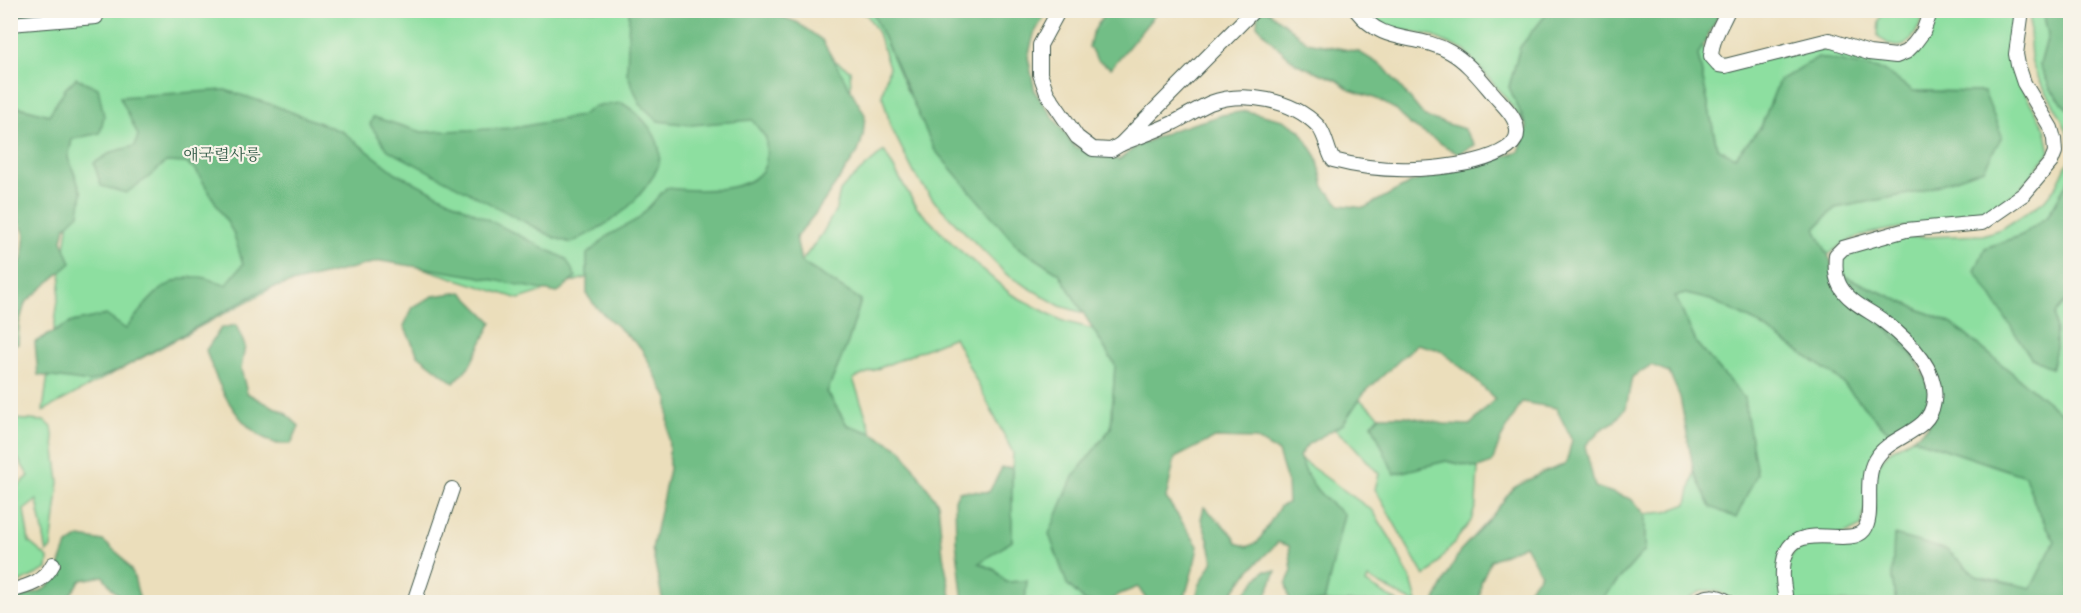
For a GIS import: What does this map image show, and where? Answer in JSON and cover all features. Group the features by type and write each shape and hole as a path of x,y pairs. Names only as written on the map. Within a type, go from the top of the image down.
{"street":[{"path":"1059,10 1040,45 1040,74 1047,93 1077,137 1093,149 1111,150 1172,124 1211,103 1237,98 1256,98 1297,111 1320,127 1333,160 1353,166 1414,170 1463,164 1510,148 1518,132 1510,113 1462,60 1439,47 1378,31 1356,10"},
{"path":"1121,144 1254,10"},
{"path":"1728,10 1716,32 1711,56 1714,62 1725,66 1829,40 1869,53 1896,56 1906,52 1914,44 1923,32 1931,10"},
{"path":"1786,603 1782,570 1786,554 1794,543 1803,537 1842,538 1864,531 1869,521 1870,469 1876,458 1890,444 1927,420 1935,398 1932,377 1921,358 1902,337 1844,292 1837,275 1836,255 1843,248 1906,230 1982,223 2024,194 2051,162 2055,152 2052,134 2041,109 2024,83 2018,65 2016,54 2022,10"},
{"path":"10,24 96,17"},
{"path":"414,603 452,489"},
{"path":"10,591 38,582 47,575 52,564"},
{"path":"1695,603 1711,595 1728,603"}],"green space":[{"name":"애국렬사릉","path":"752,10 850,70 854,147 679,248 519,299 385,256 272,288 43,411 75,175 68,158 72,138 76,137 66,88 49,115 16,106 11,121 11,11"},
{"path":"629,11 766,11 796,22 822,40 865,115 863,136 858,152 796,237 801,262 861,300 848,342 827,392 847,425 872,433 901,449 938,503 943,555 952,602 663,602 652,549 669,469 668,399 641,348 597,308 587,295 587,254 609,235 638,219 666,188 707,190 738,186 751,180 760,173 766,162 766,138 752,120 691,125 658,121 640,104 627,73"},
{"path":"860,11 872,11 906,89 1019,248 1059,273 1084,313 1060,306 1007,275 935,202 915,175 891,127 882,95 889,67 878,33 868,16"},
{"path":"872,11 1047,11 1034,34 1028,57 1035,92 1075,147 1119,160 1137,146 1173,130 1222,115 1246,111 1283,120 1300,130 1317,157 1324,187 1340,205 1364,208 1412,182 1519,152 1527,127 1509,87 1520,47 1549,11 1721,11 1698,55 1717,148 1735,157 1761,127 1779,81 1818,57 1883,70 1913,91 1984,92 2002,136 1984,169 1919,192 1835,208 1815,229 1831,261 1835,288 1892,333 1917,361 1925,376 1929,392 1927,410 1921,418 1900,434 1885,429 1838,378 1754,321 1711,300 1686,294 1675,296 1697,344 1744,398 1757,474 1736,518 1711,507 1694,472 1680,397 1669,372 1651,365 1632,377 1626,408 1614,422 1600,430 1585,446 1595,487 1631,499 1645,514 1645,550 1599,602 1518,602 1541,574 1525,545 1491,560 1481,582 1480,602 1434,602 1460,551 1492,516 1513,488 1566,464 1572,440 1556,408 1522,402 1501,438 1492,463 1478,468 1446,461 1394,474 1372,424 1380,416 1406,416 1444,424 1470,425 1495,399 1440,350 1417,344 1363,394 1343,424 1308,444 1299,456 1316,489 1344,514 1324,602 1290,602 1286,584 1292,571 1289,546 1278,542 1249,571 1225,602 1195,602 1199,586 1213,561 1201,519 1204,507 1232,534 1237,543 1247,547 1258,542 1280,506 1288,503 1287,481 1278,452 1256,439 1214,438 1175,458 1166,498 1198,546 1184,602 1148,602 1138,587 1108,602 1086,602 1067,584 1049,534 1073,477 1111,428 1115,365 1059,273 1019,248 934,149"},
{"path":"1106,11 1158,11 1111,68 1097,60 1089,47 1092,34"},
{"path":"1268,11 1307,42 1359,52 1384,67 1425,117 1464,129 1475,145 1458,154 1409,124 1395,109 1377,99 1350,90 1337,80 1297,64 1257,25 1258,12"},
{"path":"1364,11 1549,11 1520,47 1509,87 1527,127 1465,51 1430,35 1382,27"},
{"path":"1884,11 1926,11 1909,42 1896,47 1878,36 1879,20"},
{"path":"1938,11 2015,11 2010,48 2013,73 2045,128 2050,152 2018,191 1978,219 1866,234 1844,243 1828,255 1815,229 1835,208 1919,192 1984,92 1913,91 1883,70 1779,81 1761,127 1735,158 1717,148 1698,55 1703,45 1710,63 1816,50 1845,51 1887,63 1906,60 1915,52 1934,24"},
{"path":"2030,11 2043,11 2048,35 2040,65 2051,88 2070,112 2070,146 2060,115 2037,76 2031,61"},
{"path":"2043,11 2070,11 2070,112 2050,88 2040,65 2048,35"},
{"path":"76,78 98,88 104,116 100,133 72,139 68,158 82,193 79,214 65,227 62,240 71,263 25,303 19,324 18,344 11,344 11,274 22,260 25,234 11,210 10,121 15,106 49,115 66,88"},
{"path":"225,90 273,105 343,132 396,173 566,259 576,277 557,293 475,276 381,261 263,290 121,369 90,382 38,375 35,342 72,322 106,315 126,329 148,301 166,286 187,278 199,277 226,285 243,264 233,232 196,170 186,163 166,162 126,193 101,186 94,163 112,152 135,146 138,135 120,97"},
{"path":"622,103 644,121 655,136 660,154 659,163 650,181 631,204 600,227 571,243 555,238 388,150 370,125 373,117 422,132 514,128 580,116 595,106"},
{"path":"884,151 917,208 956,247 1011,294 1063,321 1093,329 1115,365 1111,428 1073,477 1067,584 1086,602 1025,602 1026,581 1006,582 995,570 978,563 1012,541 1013,453 954,337 853,379 872,433 847,425 827,392 848,342 861,300 801,262 822,234 836,209 840,191"},
{"path":"2070,158 2070,178 2048,216 2022,235 1985,248 2051,368 2056,347 2055,314 2070,297 2070,420 1952,324 1841,275 1841,261 1850,252 1895,238 1983,235 2003,228 2043,202 2057,185"},
{"path":"2070,178 2070,297 2055,314 2056,347 2052,368 2031,358 1975,271 1985,248 2022,235 2048,216"},
{"path":"1842,275 1952,324 2070,420 2070,602 1896,602 1892,577 1894,535 1947,550 1976,576 2031,588 2055,541 2037,509 2025,476 1912,438 1927,426 1935,413 1937,379 1850,293"},
{"path":"462,292 492,322 470,365 454,383 418,355 404,326 413,307 433,296"},
{"path":"1686,294 1711,300 1754,321 1838,378 1885,429 1900,434 1880,447 1861,526 1847,533 1786,545 1783,602 1733,602 1722,593 1709,590 1697,593 1686,602 1599,602 1645,550 1645,514 1666,512 1687,504 1694,472 1711,507 1744,398 1697,344 1675,296"},
{"path":"236,325 245,346 241,369 247,393 284,412 299,426 291,444 274,443 248,426 222,391 206,350 221,328"},
{"path":"1359,399 1380,416 1372,424 1394,473 1446,461 1478,468 1476,504 1471,521 1431,572 1424,576 1375,489 1379,474 1350,442 1334,429 1343,424"},
{"path":"11,419 44,421 52,427 59,482 51,548 47,553 37,500 24,510 29,542 48,558 47,569 11,587 12,491 29,476 11,448"},
{"path":"1912,438 2025,476 2037,509 2055,541 2031,588 1976,576 1947,550 1892,577 1896,602 1790,602 1787,569 1791,557 1807,543 1819,539 1868,536 1874,516 1876,473 1880,463 1887,454"},
{"path":"1300,459 1373,511 1392,541 1412,583 1417,602 1368,578 1366,583 1398,602 1324,602 1344,514 1318,490"},
{"path":"1002,468 1012,468 1012,541 979,563 995,570 1006,582 1027,581 1025,602 963,602 956,541 955,500 959,491 989,492"},
{"path":"80,537 103,541 121,556 133,573 140,601 127,602 113,590 103,576 81,580 65,602 11,602 11,597 37,593 51,584 67,545"},
{"path":"1264,571 1276,571 1266,596 1266,602 1237,602"}]}
